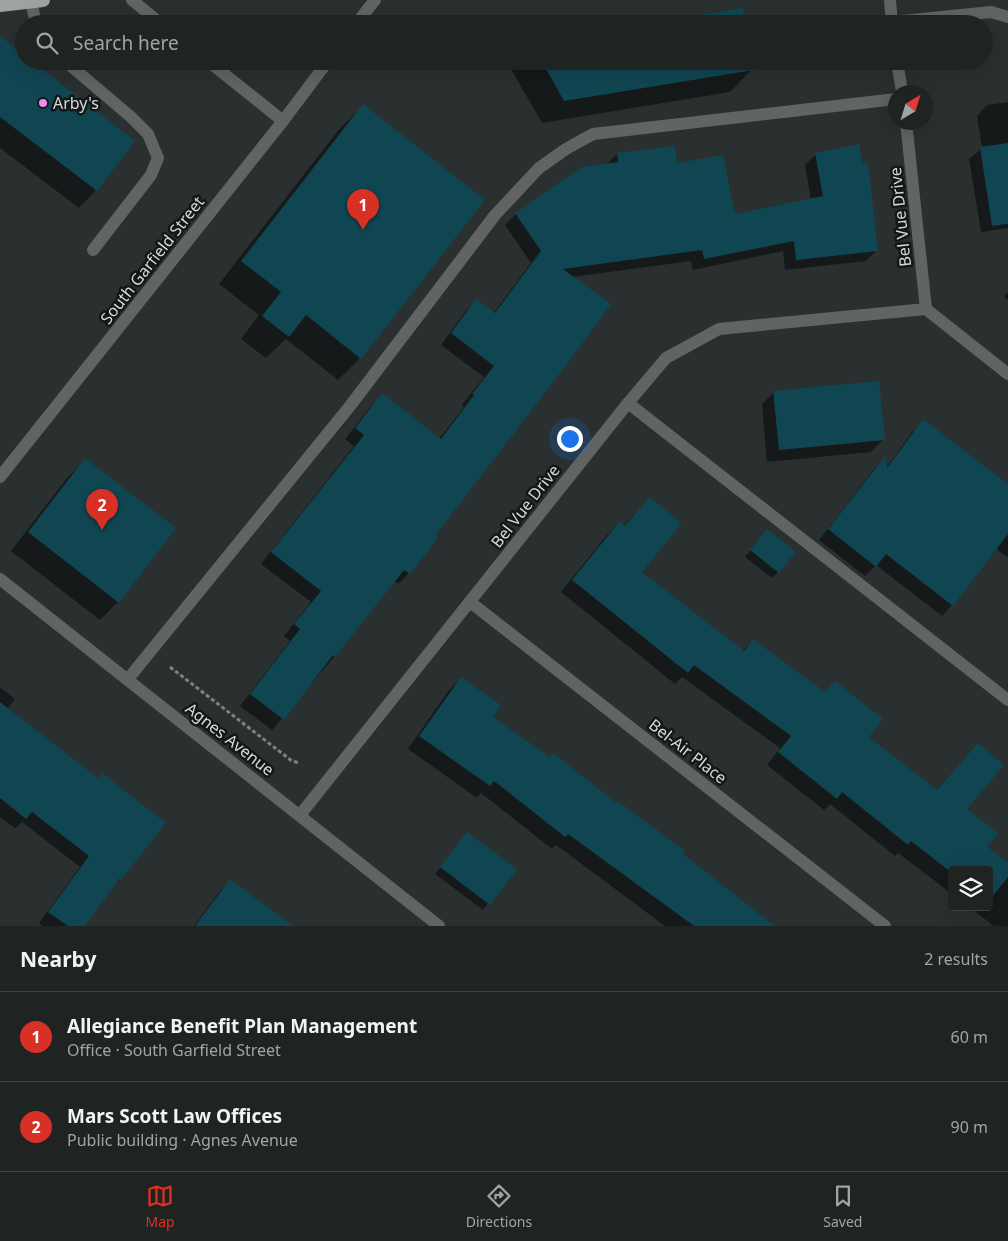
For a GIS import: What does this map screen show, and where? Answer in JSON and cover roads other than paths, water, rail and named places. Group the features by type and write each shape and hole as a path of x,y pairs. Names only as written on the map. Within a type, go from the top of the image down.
{"highway":[{"path":"0,5 37,1"}],"street":[{"path":"132,0 150,15"},
{"path":"363,15 375,0"},
{"path":"890,0 891,15"},
{"path":"36,15 37,1"},
{"path":"964,15 991,12 1008,17"},
{"path":"76,70 148,134 158,158 151,175 93,250"},
{"path":"219,70 283,121"},
{"name":"South Garfield Street","path":"0,477 283,121 321,70"},
{"path":"898,70 901,85"},
{"path":"128,679 350,406 495,215 539,168 566,149 593,134 888,100"},
{"name":"Bel Vue Drive","path":"300,815 628,403 666,358 720,329 926,309 907,130"},
{"path":"926,309 1008,374"},
{"path":"628,403 1008,700"},
{"name":"Agnes Avenue","path":"0,579 439,926"},
{"name":"Bel-Air Place","path":"470,602 884,926"}],"place":[{"name":"Arby's","path":"43,103"},
{"name":"Allegiance Benefit Plan Management","path":"363,230"},
{"name":"Mars Scott Law Offices","path":"102,530"}]}
